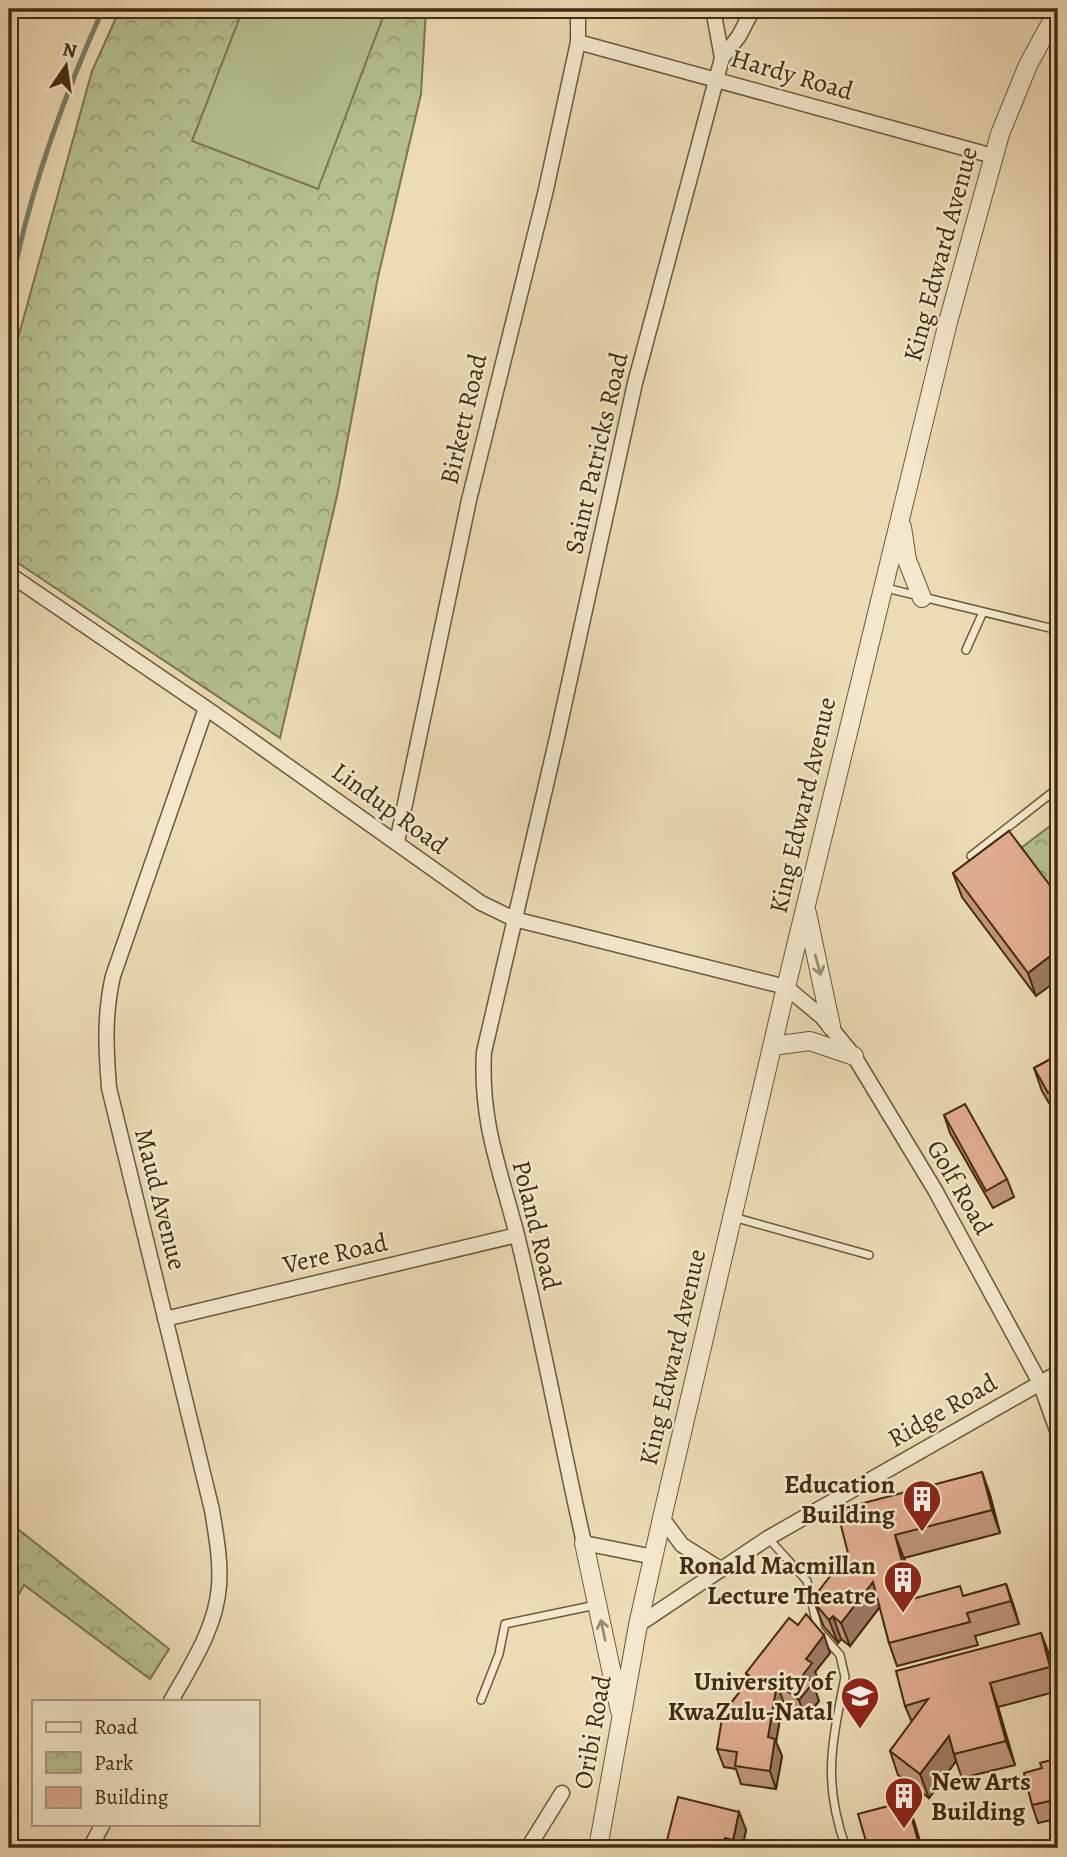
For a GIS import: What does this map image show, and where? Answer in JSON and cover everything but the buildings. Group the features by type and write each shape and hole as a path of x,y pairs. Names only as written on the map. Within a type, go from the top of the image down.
{"street":[{"name":"Birkett Road","path":"397,842 447,599 545,194 578,41 578,9"},
{"path":"713,9 722,58"},
{"name":"Saint Patricks Road","path":"514,919 635,383 722,58 739,36 753,9"},
{"name":"King Edward Avenue","path":"638,1625 882,587 993,156 1028,65 1058,10"},
{"name":"Hardy Road","path":"578,41 993,156"},
{"path":"901,510 904,550 922,598"},
{"name":"Lindup Road","path":"9,574 206,708 473,897 514,919 786,987"},
{"name":"Maud Avenue","path":"172,1700 207,1635 219,1587 212,1510 109,1088 105,1036 107,1004 206,708"},
{"path":"806,902 831,1026"},
{"name":"Poland Road","path":"514,919 484,1052 481,1092 489,1134 517,1235 584,1543"},
{"name":"Golf Road","path":"786,987 831,1026 854,1056 935,1190 1040,1383 1058,1433"},
{"path":"772,1046 810,1041 854,1056"},
{"name":"Vere Road","path":"165,1319 517,1235"},
{"name":"Ridge Road","path":"638,1625 768,1538 1058,1373"},
{"path":"662,1518 682,1545 720,1569"},
{"path":"622,1721 584,1543 653,1557"},
{"name":"Oribi Road","path":"598,1848 638,1625"},
{"path":"528,1848 562,1793"},
{"path":"92,1843 102,1826"}],"lane":[{"path":"882,587 1058,630"},
{"path":"966,650 983,611"},
{"path":"971,856 1058,788"},
{"path":"732,1217 869,1255"},
{"path":"768,1538 807,1581 818,1630 839,1655 844,1666 845,1677 830,1767 838,1826 846,1848"},
{"path":"481,1700 499,1654 505,1623 597,1605"},
{"path":"92,1843 109,1848"}],"green space":[{"path":"120,9 426,9 421,94 378,277 337,496 280,738 9,557 9,403 18,338 92,71"},
{"path":"243,9 386,9 318,189 192,141"},
{"path":"1058,820 1058,897 1021,848"},
{"path":"9,1522 169,1649 150,1679 24,1585 9,1611"}],"waterway":[{"path":"9,298 25,223 47,150 103,9"}],"place":[{"name":"Education Building","path":"922,1533"},
{"name":"Ronald Macmillan Lecture Theatre","path":"903,1614"},
{"name":"University of KwaZulu-Natal","path":"860,1730"},
{"name":"New Arts Building","path":"904,1830"}]}
